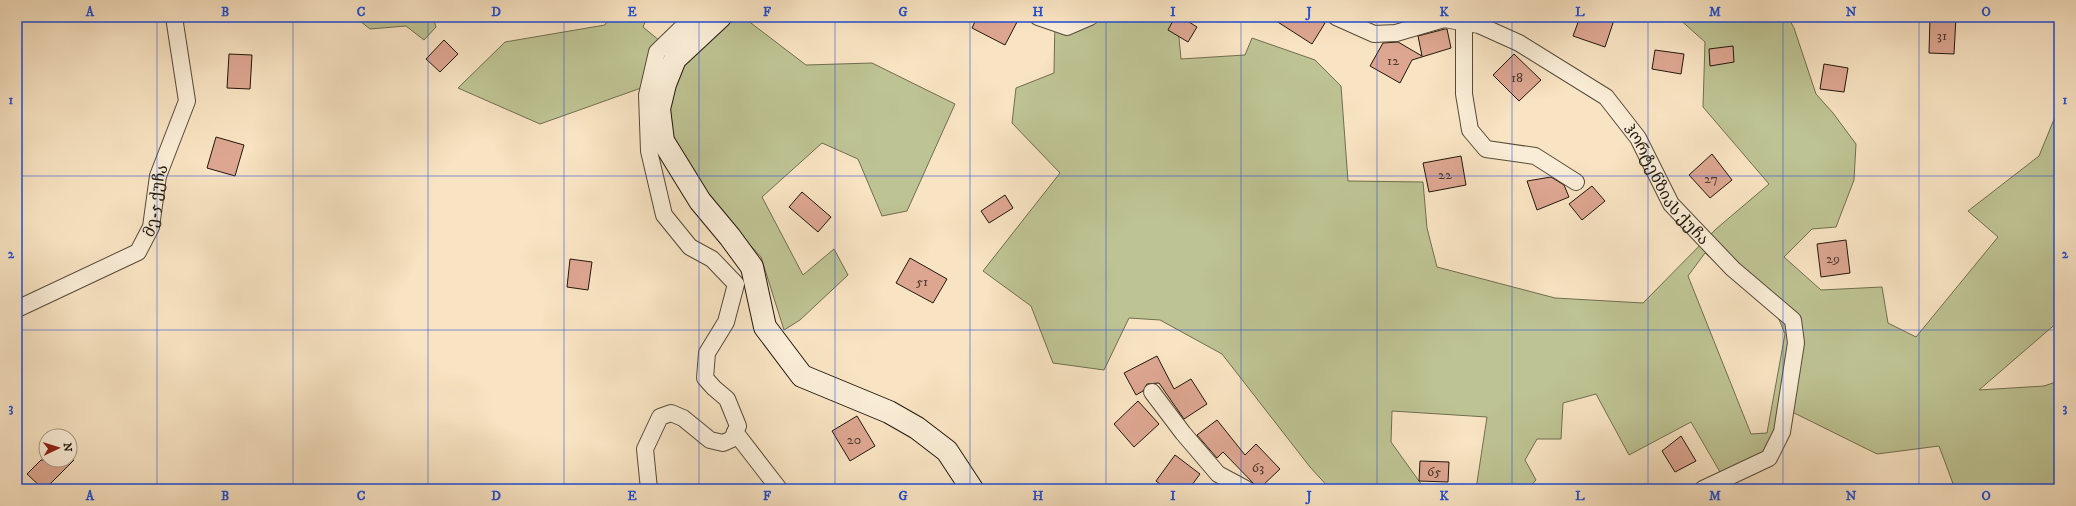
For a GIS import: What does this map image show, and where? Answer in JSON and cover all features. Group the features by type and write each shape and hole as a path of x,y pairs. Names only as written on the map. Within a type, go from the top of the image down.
{"street":[{"name":"მე-5 ქუჩა","path":"17,309 138,252 151,227 158,176 187,102 174,17"},
{"path":"649,489 645,449 660,417 671,413 683,418 710,440 723,443 732,439 738,426 727,399 705,378 707,353 726,322 736,284 712,259 690,247 664,215 649,151 647,95 657,52 693,17"},
{"path":"720,17 675,59 665,84 659,109 663,141 700,201 730,237 752,267 765,327 802,376 889,412 917,428 947,451 972,489"},
{"path":"1038,17 1067,27 1090,17"},
{"name":"ჰორტენზიას ქუჩა","path":"1336,17 1374,34 1396,33 1444,19 1479,25 1519,43 1606,97 1638,138 1671,204 1733,269 1793,320 1796,343 1782,432 1769,458 1703,489"},
{"path":"1464,22 1464,94 1470,130 1486,149 1535,156 1576,182"},
{"path":"1152,392 1183,433 1218,474 1246,489"},
{"path":"735,432 778,489"}],"green space":[{"path":"355,17 433,17 436,27 424,40 406,26 370,29"},
{"path":"609,17 647,17 643,27 672,51 658,82 540,124 458,88 505,42 605,25"},
{"path":"728,17 743,17 806,65 872,63 955,104 907,211 882,216 858,159 822,143 762,197 803,275 834,249 848,275 800,320 784,330 761,257 708,199 668,136 666,107 679,64"},
{"path":"1055,17 1177,17 1181,59 1245,55 1252,38 1315,60 1341,86 1348,181 1423,182 1427,228 1437,267 1555,298 1643,303 1716,229 1769,184 1703,107 1705,42 1677,17 1788,17 1794,28 1816,94 1833,113 1856,144 1854,180 1836,227 1812,229 1784,257 1821,290 1882,287 1888,323 1916,337 1998,237 1968,211 2039,156 2059,107 2059,321 1979,390 2044,386 2059,381 2059,489 1955,489 1939,446 1877,454 1780,406 1780,422 1764,454 1720,472 1691,422 1629,455 1596,394 1563,403 1561,439 1537,439 1525,460 1536,480 1528,489 1476,489 1487,417 1392,411 1391,442 1424,488 1330,489 1310,467 1222,354 1160,320 1129,318 1104,370 1053,363 1031,306 983,271 1060,173 1012,123 1016,88 1054,73","holes":["1705,253 1778,317 1785,334 1767,433 1751,434 1688,276"]}],"building":[{"path":"977,17 1007,17 1017,22 1005,45 972,28"},
{"path":"1175,17 1181,17 1197,27 1188,42 1168,30"},
{"path":"1270,17 1316,17 1325,23 1312,44"},
{"path":"1580,17 1615,17 1605,47 1573,36"},
{"path":"1930,17 1956,17 1954,54 1929,53"},
{"path":"1447,29 1451,48 1412,60 1400,83 1370,66 1383,43 1398,42 1422,56 1418,36"},
{"path":"444,40 458,54 440,72 426,59"},
{"path":"1733,46 1734,62 1710,66 1709,49"},
{"path":"1655,50 1684,54 1681,74 1652,69"},
{"path":"229,54 252,55 250,89 227,88"},
{"path":"1514,54 1541,80 1519,101 1493,75"},
{"path":"1824,64 1848,68 1844,92 1820,89"},
{"path":"216,137 244,145 235,176 207,168"},
{"path":"1712,154 1732,180 1710,198 1689,175"},
{"path":"1461,156 1466,185 1429,192 1423,163"},
{"path":"1551,177 1564,185 1569,197 1537,210 1527,181"},
{"path":"1592,186 1605,201 1582,220 1569,204"},
{"path":"802,192 831,217 818,232 789,207"},
{"path":"1005,195 1013,208 989,223 981,211"},
{"path":"1846,240 1850,273 1821,277 1817,244"},
{"path":"910,258 947,279 933,303 896,283"},
{"path":"570,259 592,262 588,290 567,287"},
{"path":"1157,356 1174,389 1191,379 1207,404 1184,419 1159,383 1147,384 1143,391 1136,395 1124,373"},
{"path":"1138,401 1159,424 1134,447 1114,424"},
{"path":"857,416 875,446 850,461 832,431"},
{"path":"1217,420 1245,455 1256,444 1280,469 1259,489 1223,452 1217,458 1197,435"},
{"path":"1681,436 1696,461 1675,472 1662,451"},
{"path":"1175,455 1200,474 1189,489 1166,489 1156,481"},
{"path":"1420,461 1449,462 1448,482 1419,481"},
{"path":"38,463 38,468 66,468 45,489 43,489 27,474"}]}
